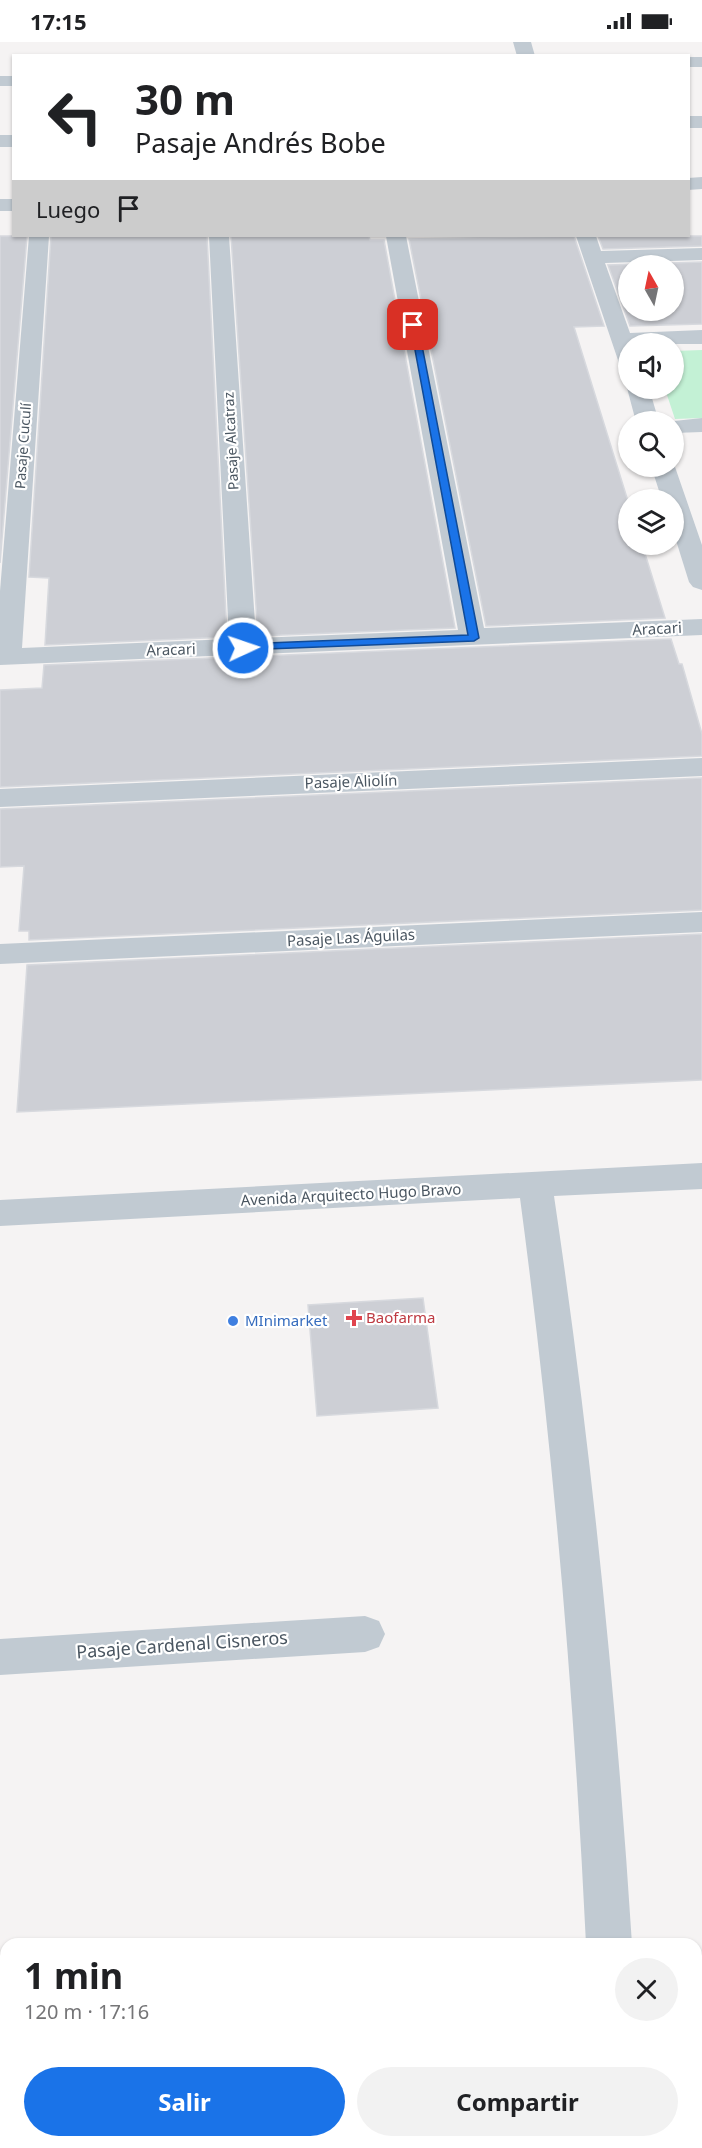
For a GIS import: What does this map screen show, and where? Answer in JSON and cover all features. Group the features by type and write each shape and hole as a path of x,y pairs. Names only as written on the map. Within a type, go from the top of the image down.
{"street":[{"name":"Pasaje Cuculí","path":"4,657 39,237"},
{"name":"Pasaje Alcatraz","path":"219,237 243,648"},
{"path":"396,237 474,638"},
{"path":"586,237 619,333"},
{"path":"594,257 702,254"},
{"path":"684,337 702,337"},
{"path":"684,426 702,425"},
{"path":"669,477 693,525 702,582"},
{"name":"Aracari","path":"4,657 702,627"},
{"name":"Pasaje Aliolín","path":"0,798 702,767"},
{"name":"Pasaje Las Águilas","path":"0,954 702,922"},
{"name":"Avenida Arquitecto Hugo Bravo","path":"0,1213 702,1176"},
{"path":"535,1185 573,1477 602,1813 609,1938"},
{"name":"Pasaje Cardenal Cisneros","path":"0,1657 365,1634"}],"green space":[{"path":"702,350 702,418 684,419 684,411 672,411 668,399 684,399 684,351"}],"building":[{"path":"0,236 12,236 27,237 0,563"},
{"path":"702,236 702,246 603,249 598,237"},
{"path":"51,237 207,237 227,637 45,645 49,578 29,577"},
{"path":"231,237 369,237 370,240 384,240 455,628 258,636"},
{"path":"574,237 604,326 574,327 618,469 618,477 621,477 624,489 618,489 618,555 645,555 665,618 486,626 409,239"},
{"path":"702,262 702,324 630,326 628,321 684,321 684,263"},
{"path":"608,265 618,265 618,293"},
{"path":"671,639 679,664 682,664 702,734 702,756 0,787 0,690 42,688 44,665"},
{"path":"702,778 702,910 29,940 29,931 19,931 24,866 0,867 0,809"},
{"path":"702,934 702,1080 17,1112 27,965"},
{"path":"423,1298 438,1408 317,1416 308,1305"}],"place":[{"name":"Baofarma","path":"354,1318"},
{"name":"MInimarket","path":"233,1321"}],"route":[{"path":"243,648 474,638 413,325"}]}
